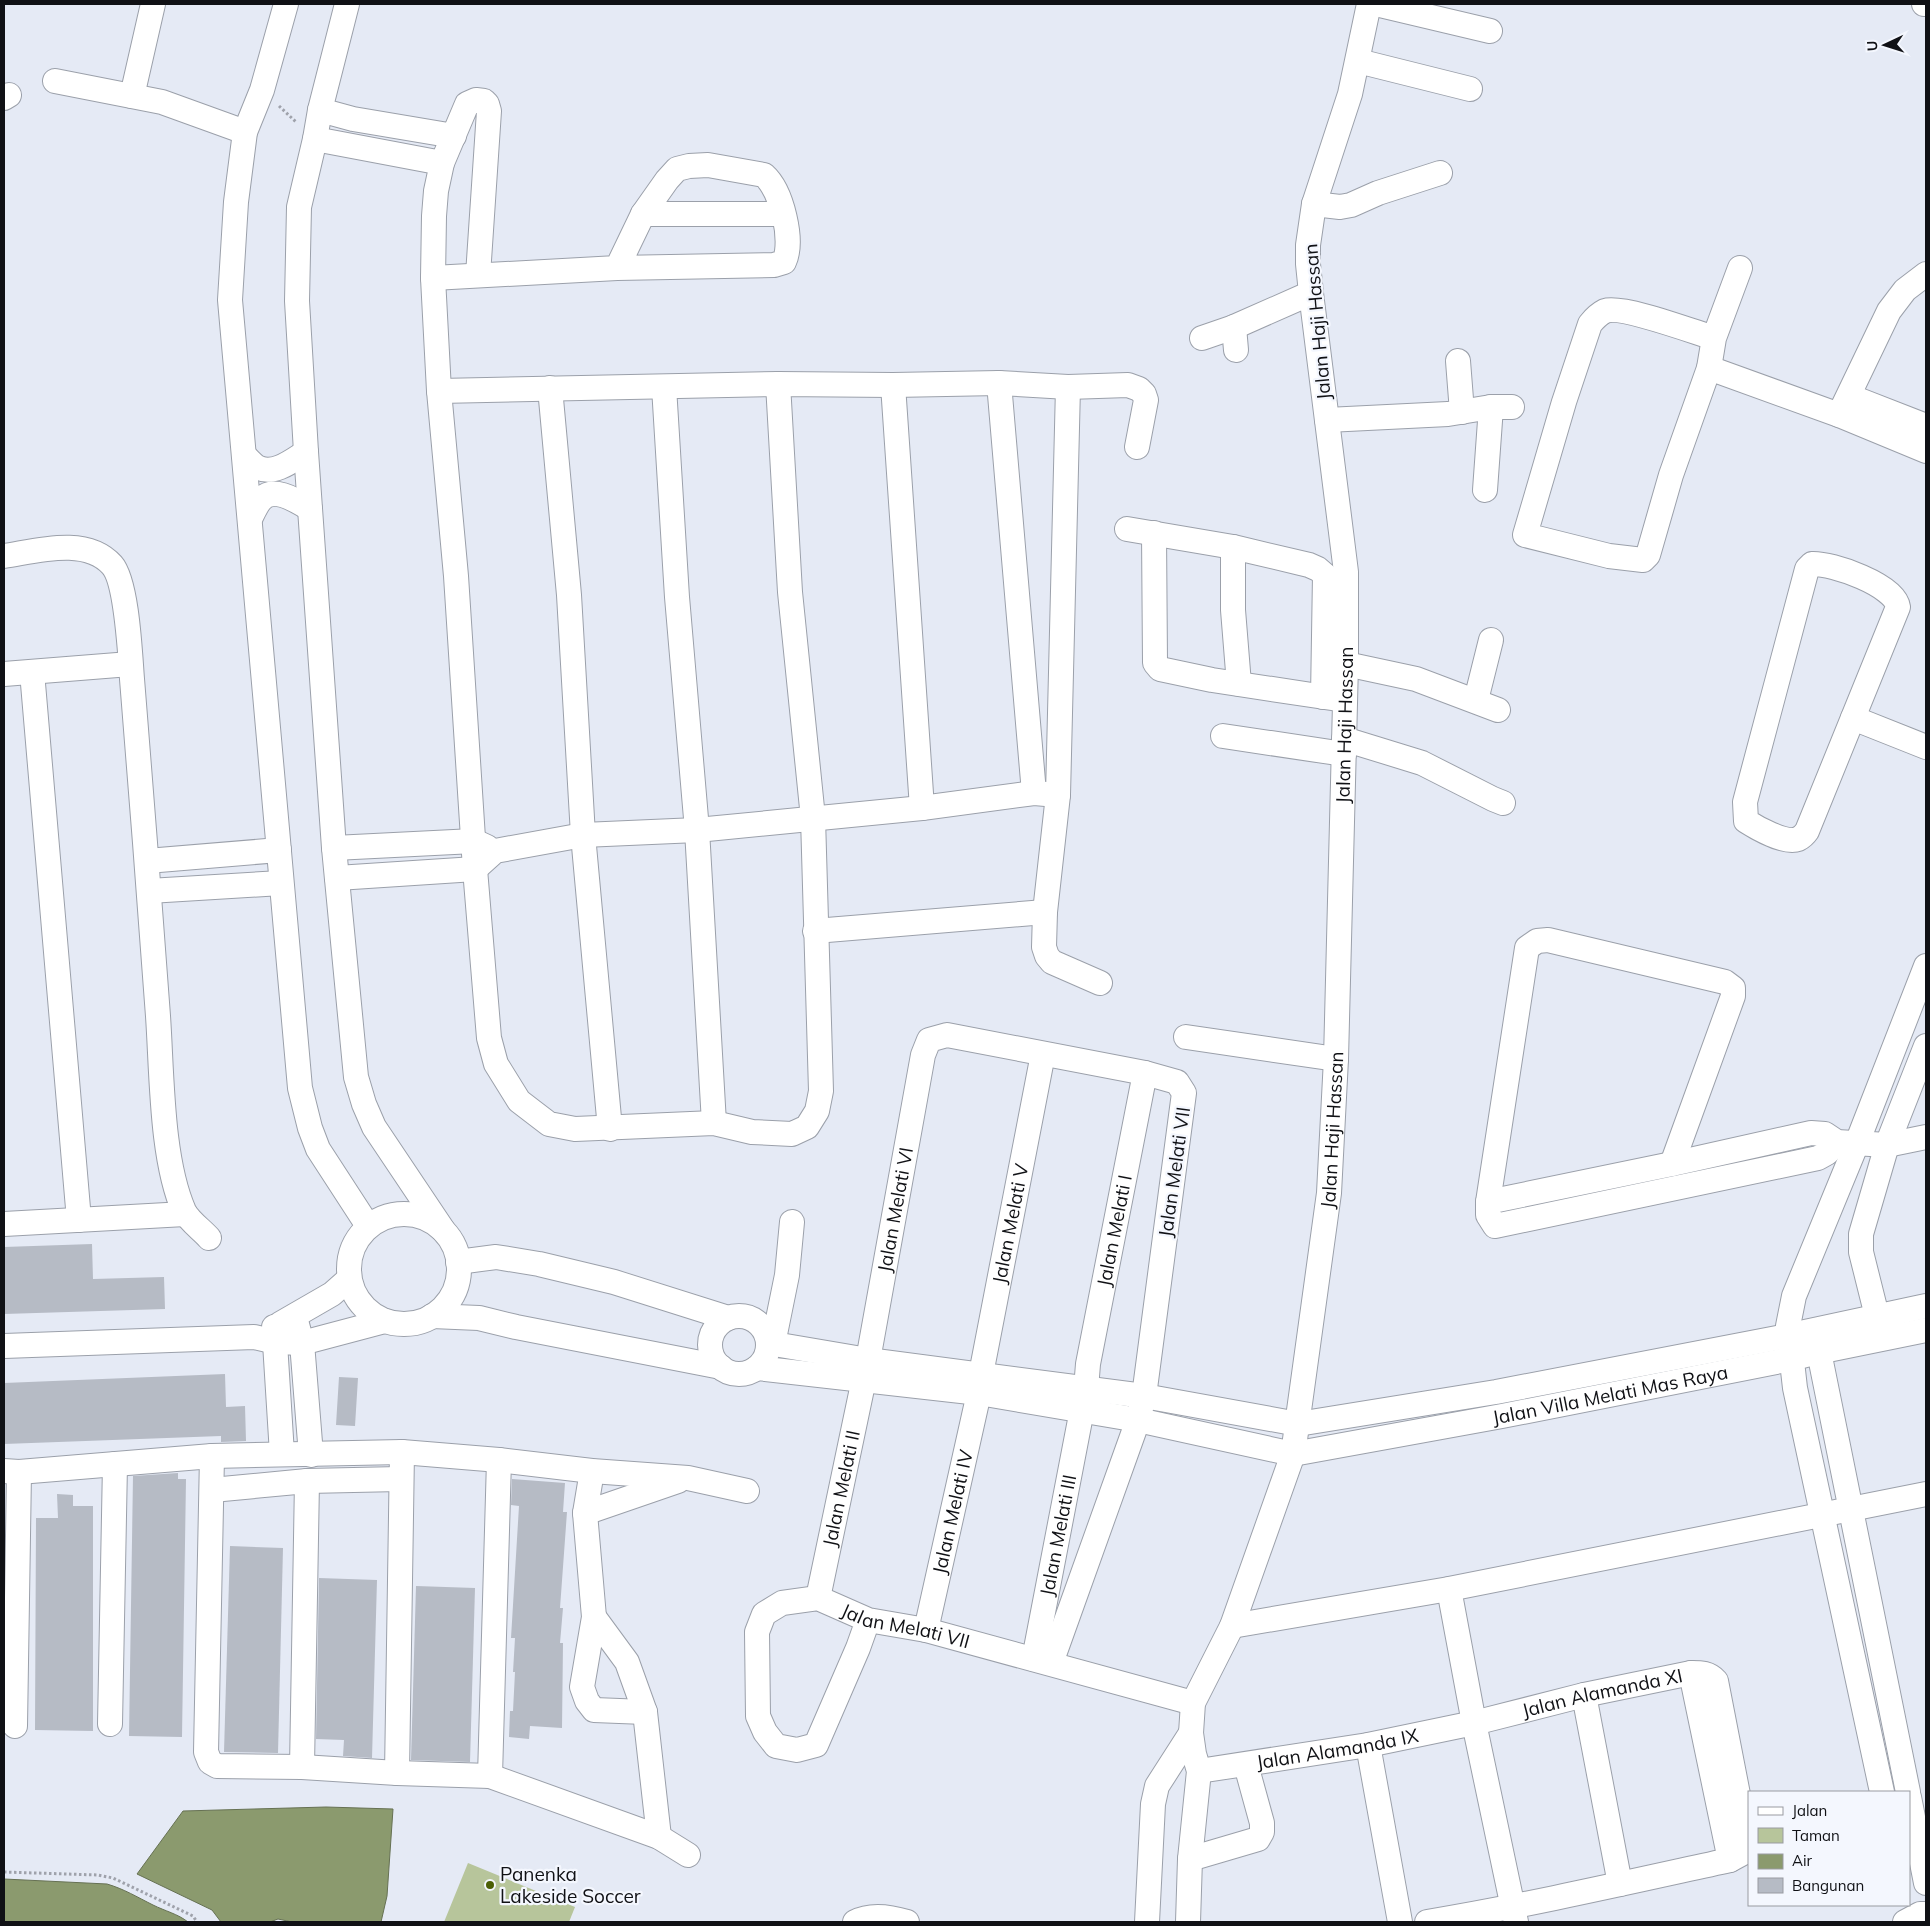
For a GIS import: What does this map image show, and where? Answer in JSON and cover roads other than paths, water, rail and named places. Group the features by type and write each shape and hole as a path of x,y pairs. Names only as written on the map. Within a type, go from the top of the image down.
{"street":[{"path":"132,96 153,4"},
{"path":"286,4 262,90 245,132 236,202 230,300 297,1060 304,1106 318,1149 368,1226"},
{"path":"347,4 320,110 299,207 297,301 334,848 355,1068 364,1104 374,1127 443,1230 456,1250 458,1262 458,1278 453,1293 444,1306 432,1316 418,1322 402,1324 385,1321 369,1312 360,1303 353,1292 348,1266 354,1244 368,1226 382,1218 398,1213 414,1214 430,1220 443,1230"},
{"name":"Jalan Haji Hassan","path":"1193,1703 1232,1626 1293,1454 1329,1193 1336,1059 1344,746 1334,698 1346,664 1346,572 1311,293 1308,245 1314,204 1350,94 1369,4"},
{"path":"1376,4 1490,31"},
{"path":"1358,61 1470,89"},
{"path":"55,81 162,102 245,132"},
{"path":"478,275 488,111 487,104 484,101 476,100 467,104 442,163 436,191 433,278 439,390 456,576 475,870 489,1038 496,1064 519,1101 550,1124 575,1130 714,1123 752,1132 792,1134 807,1127 817,1111 821,1091 813,818 790,592 778,384"},
{"path":"320,110 353,119 454,136"},
{"path":"315,139 442,163"},
{"path":"433,278 617,268 774,265 784,262 788,254 783,214 775,190 764,175 708,165 677,169 667,180 644,214 617,268"},
{"path":"1314,204 1340,207 1352,205 1378,193 1440,173"},
{"path":"644,214 783,214"},
{"path":"1714,338 1644,316 1613,310 1605,311 1597,316 1590,324 1564,402 1525,535 1609,556 1644,560 1648,556 1671,475 1709,368 1714,338 1740,268"},
{"path":"1844,405 1888,311 1905,290 1926,274"},
{"path":"1202,338 1234,327 1311,293"},
{"path":"1234,327 1236,350"},
{"path":"1458,360 1462,412"},
{"path":"1709,368 1926,426"},
{"path":"439,390 778,384 893,385 999,383 1068,387 1128,385 1139,389 1144,394 1146,400 1137,447"},
{"path":"999,383 1034,793"},
{"path":"893,385 922,808"},
{"path":"664,387 678,597 697,830 714,1123"},
{"path":"1068,387 1058,795 1044,912 1044,947 1047,956 1052,962 1100,983"},
{"path":"550,388 569,595 583,835 610,1129"},
{"path":"1844,405 1926,451"},
{"path":"1327,420 1448,414 1502,407 1485,490"},
{"path":"244,455 258,468 268,470 279,468 306,452"},
{"path":"250,519 264,496 274,494 287,496 310,509"},
{"path":"1126,529 1154,533 1233,547 1309,565 1318,569 1325,575 1334,698 1239,684 1160,669 1155,663 1154,533"},
{"path":"1233,547 1233,610 1239,684"},
{"path":"4,556 64,548 88,550 102,557 113,566 120,582 130,664 147,861 166,1136 176,1189 185,1214 209,1238"},
{"path":"1812,564 1821,564 1859,575 1894,597 1898,602 1898,607 1853,718 1807,831 1800,838 1792,840 1781,838 1762,831 1746,821 1745,802 1807,569 1812,564"},
{"path":"1476,700 1491,640"},
{"path":"4,674 130,664"},
{"path":"1346,664 1416,679 1476,700 1498,710"},
{"path":"32,672 79,1220"},
{"path":"1853,718 1926,747"},
{"path":"1223,736 1344,746 1422,763 1493,799 1504,802"},
{"path":"337,878 475,870 496,851 583,835 697,830 922,808 1034,793 1058,795"},
{"path":"334,848 474,840 496,851"},
{"path":"147,861 279,850"},
{"path":"149,891 281,883"},
{"path":"815,930 1044,912"},
{"path":"1672,1164 1733,996 1733,988 1725,982 1548,940 1537,942 1526,948 1488,1202 1488,1215 1495,1226 1818,1158 1847,1142"},
{"path":"1882,1791 1791,1359 1788,1326 1794,1296 1847,1142 1889,1059 1926,966"},
{"name":"Jalan Melati VII","path":"929,1040 947,1035 1145,1073 1177,1082 1184,1094 1144,1396 1138,1420"},
{"path":"1186,1037 1336,1059"},
{"name":"Jalan Melati VI","path":"866,1370 923,1055 929,1040"},
{"path":"1883,1339 1860,1244 1861,1234 1887,1145 1920,1077 1926,1046"},
{"name":"Jalan Melati V","path":"980,1383 1043,1054"},
{"path":"1889,1059 1920,1077"},
{"name":"Jalan Melati I","path":"1084,1400 1088,1364 1145,1073"},
{"path":"1488,1202 1812,1133 1825,1134 1847,1142 1887,1145 1926,1137"},
{"path":"4,1224 185,1214"},
{"path":"757,1368 763,1361 770,1343 787,1275 792,1222"},
{"path":"458,1262 496,1257 539,1264 614,1282 728,1318"},
{"path":"275,1331 332,1294 349,1279"},
{"name":"Jalan Villa Melati Mas Raya","path":"1293,1454 1502,1416 1791,1359 1816,1341 1878,1316 1926,1306"},
{"path":"432,1316 479,1318 721,1367"},
{"path":"770,1343 766,1334 754,1320 746,1316 737,1316 728,1318 720,1323 714,1331 711,1340 711,1350 714,1360 721,1367 729,1372 738,1374 757,1368 866,1370 980,1383 1084,1400 1138,1420 1293,1454"},
{"path":"4,1346 275,1331 302,1343 385,1321"},
{"name":"Jalan Villa Melati Mas Raya","path":"1084,1400 1144,1396 1298,1424 1496,1392 1788,1336 1816,1341 1883,1339 1926,1330"},
{"path":"275,1331 282,1454"},
{"path":"1816,1341 1908,1791"},
{"path":"302,1343 311,1455"},
{"path":"770,1343 866,1370"},
{"name":"Jalan Melati II","path":"818,1598 866,1370"},
{"name":"Jalan Melati IV","path":"926,1630 980,1383"},
{"path":"1496,1392 1502,1416"},
{"name":"Jalan Melati III","path":"1043,1661 1084,1400"},
{"path":"1043,1661 1138,1420"},
{"path":"397,1773 400,1479 402,1452"},
{"path":"15,1726 11,1471 212,1456 402,1452 499,1460 592,1472 688,1478 747,1491"},
{"path":"212,1456 206,1752 210,1762 217,1766 302,1767 490,1776 659,1837 688,1856"},
{"path":"490,1776 499,1460"},
{"path":"110,1724 115,1464"},
{"path":"592,1472 584,1513 594,1617 582,1687 587,1701 594,1710 645,1712"},
{"path":"584,1513 688,1478"},
{"path":"212,1490 307,1482 400,1479"},
{"path":"302,1767 307,1482"},
{"path":"1232,1626 1449,1589 1926,1494"},
{"path":"1449,1589 1474,1723 1514,1915"},
{"name":"Jalan Melati VII","path":"868,1620 858,1648 816,1745 797,1750 776,1746 765,1732 758,1716 757,1632 764,1614 782,1603 818,1598 868,1620 926,1630 1193,1703"},
{"path":"594,1617 627,1662 645,1712 659,1837"},
{"name":"Jalan Alamanda XI","path":"1474,1723 1584,1695 1691,1673 1712,1676 1716,1681 1748,1846 1743,1853 1730,1860 1620,1884"},
{"path":"1427,1922 1514,1915 1620,1884 1584,1695"},
{"path":"1188,1922 1190,1859 1199,1771 1190,1732 1193,1703"},
{"name":"Jalan Alamanda IX","path":"1199,1771 1368,1745 1474,1723"},
{"path":"1148,1922 1153,1804 1157,1786 1190,1732"},
{"path":"1368,1745 1400,1922"},
{"path":"1190,1859 1258,1839 1262,1832 1262,1823 1246,1765"},
{"path":"1910,1802 1926,1883"},
{"path":"855,1922 862,1918 885,1917 907,1922"}],"water":[{"path":"326,1807 393,1809 387,1896 381,1922 292,1922 278,1919 270,1922 221,1922 212,1910 137,1874 183,1811"},
{"path":"4,1879 107,1884 188,1922 4,1922"}],"place":[{"name":"Panenka Lakeside Soccer","path":"490,1885"}]}
